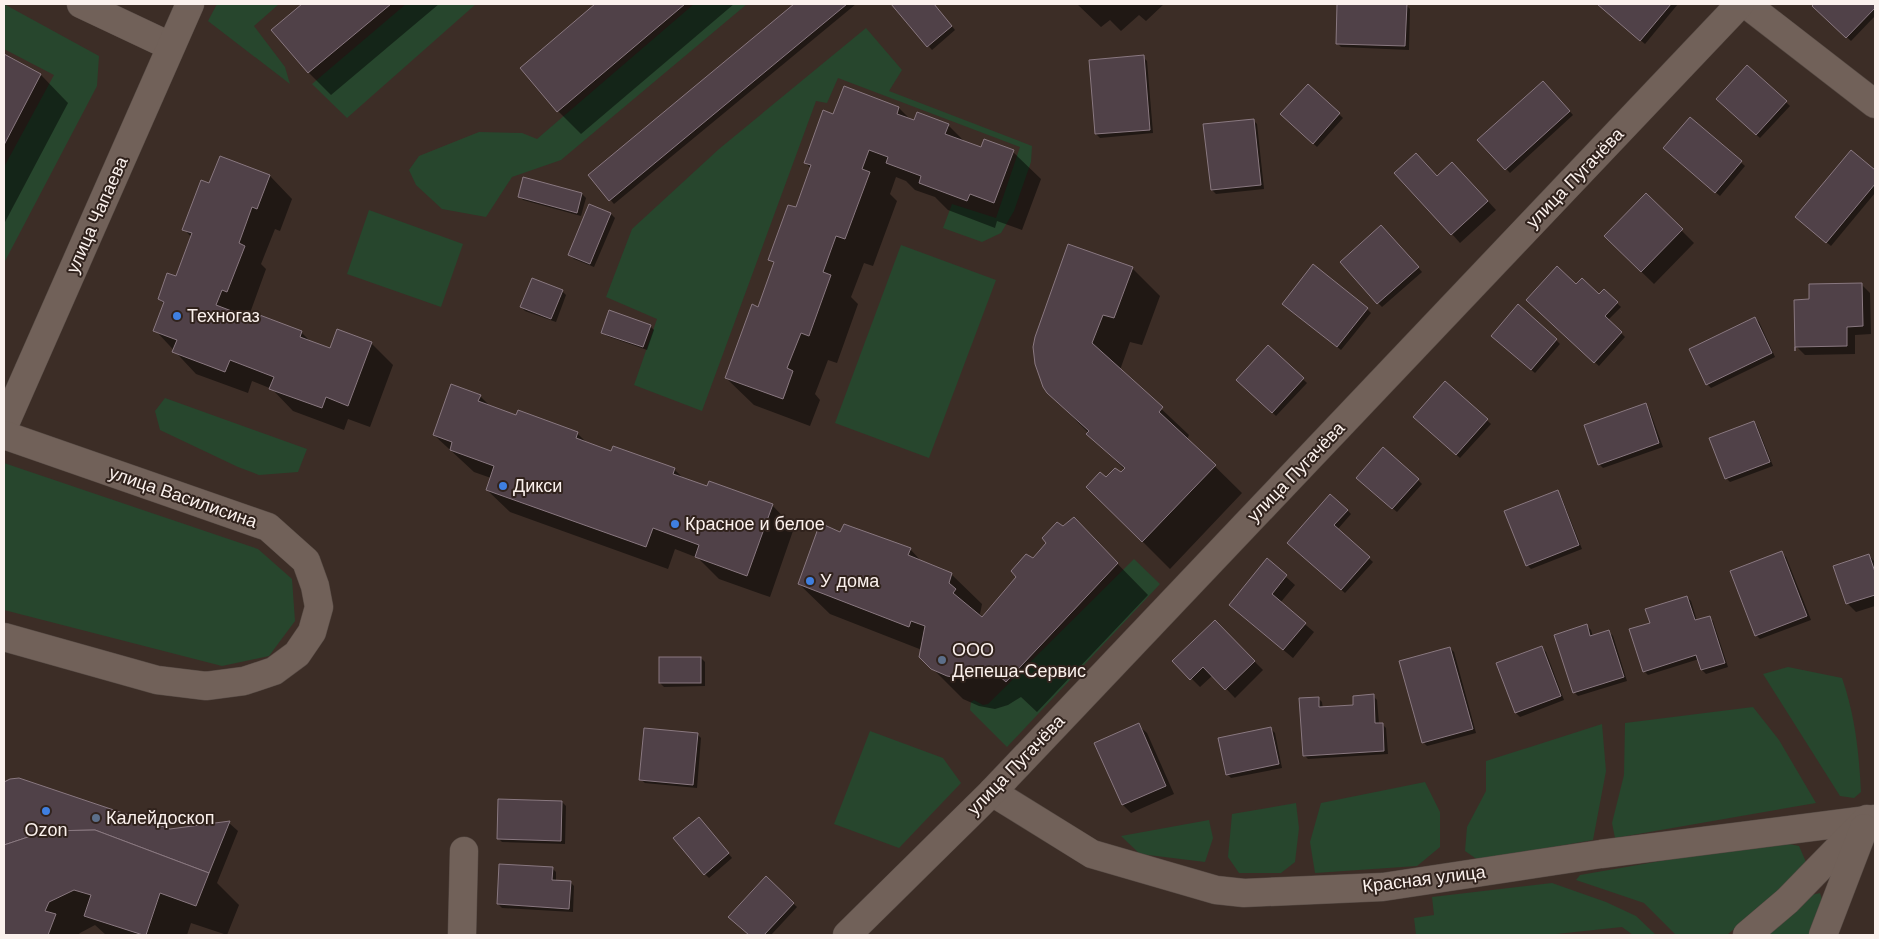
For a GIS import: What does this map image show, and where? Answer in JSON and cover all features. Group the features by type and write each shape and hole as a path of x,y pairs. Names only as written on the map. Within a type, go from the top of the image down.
{"street":[{"path":"81,4 170,46"},
{"name":"улица Чапаева","path":"4,426 190,4"},
{"name":"улица Пугачёва","path":"847,935 992,792 1740,4"},
{"path":"1746,4 1875,104"},
{"name":"улица Василисина","path":"4,435 268,527 306,561 315,586 319,608 312,632 297,654 274,671 244,681 206,686 157,680 4,637"},
{"name":"Красная улица","path":"992,792 1092,854 1216,890 1244,893 1382,887 1601,854 1871,819"},
{"path":"1747,935 1787,901 1871,819"},
{"path":"1823,935 1871,819"},
{"path":"462,935 464,851"}],"green space":[{"path":"4,4 99,56 97,86 4,263 4,167 54,75 4,49"},
{"path":"217,4 279,4 254,26 285,67 290,84 208,21"},
{"path":"406,4 476,4 347,118 312,84"},
{"path":"694,4 747,4 561,160 512,177 486,217 442,209 416,185 409,170 419,156 479,132 522,133 537,139"},
{"path":"866,28 902,70 889,91 1032,146 1031,162 1014,211 1001,233 982,242 943,228 952,204 996,218 1020,147 838,78 827,103 816,101 702,411 634,385 657,319 606,297 632,229 719,149"},
{"path":"369,210 463,244 441,307 347,274"},
{"path":"901,245 996,280 929,458 835,423"},
{"path":"165,398 307,449 298,472 259,475 160,430 155,411"},
{"path":"4,463 258,549 292,579 295,621 269,656 222,666 4,610"},
{"path":"1134,559 1160,584 1007,747 970,710 971,702 974,700 983,705 988,704"},
{"path":"1788,667 1842,678 1856,734 1859,763 1861,792 1854,798 1840,796 1763,674"},
{"path":"1753,707 1779,740 1816,803 1615,838 1612,823 1624,775 1625,723"},
{"path":"1602,724 1606,771 1593,840 1478,860 1465,851 1467,827 1486,791 1486,761"},
{"path":"870,731 943,758 961,783 899,848 834,824"},
{"path":"1425,782 1440,812 1440,847 1417,866 1315,873 1310,842 1321,803"},
{"path":"1296,803 1299,828 1295,862 1281,873 1239,873 1228,857 1232,814"},
{"path":"1209,820 1213,838 1205,862 1140,854 1121,836"},
{"path":"1776,841 1799,846 1806,862 1798,875 1727,935 1676,935 1644,903 1576,880 1580,875"},
{"path":"1552,883 1606,902 1636,916 1656,935 1633,935 1622,927 1547,935 1416,935 1414,918 1434,915 1432,897"},
{"path":"1820,893 1824,906 1813,935 1760,935 1807,896"}],"building":[{"path":"302,4 391,4 308,73 271,30"},
{"path":"595,4 685,4 557,112 520,68"},
{"path":"794,4 847,4 609,201 588,175"},
{"path":"891,4 934,4 952,26 927,47"},
{"path":"1337,4 1407,4 1405,46 1336,44"},
{"path":"1597,4 1671,4 1640,41"},
{"path":"1814,4 1875,4 1875,8 1846,38 1812,6"},
{"path":"4,54 41,74 4,145"},
{"path":"1144,55 1150,130 1095,134 1089,60"},
{"path":"1747,65 1787,101 1756,135 1716,99"},
{"path":"1543,81 1570,111 1505,170 1477,140"},
{"path":"1308,84 1340,113 1313,144 1280,114"},
{"path":"844,86 899,107 897,114 914,120 917,112 949,124 945,134 981,147 984,139 1014,150 994,203 970,194 967,201 919,183 921,176 886,163 888,157 869,150 862,169 870,172 845,239 836,236 823,272 831,275 809,336 801,333 787,368 793,371 783,399 725,378 752,304 758,307 774,262 768,260 788,205 796,207 811,165 804,163 823,110 833,114"},
{"path":"1690,117 1742,161 1715,193 1663,148"},
{"path":"1254,119 1261,185 1211,190 1203,124"},
{"path":"1851,150 1875,170 1875,184 1826,243 1795,217"},
{"path":"1416,153 1437,176 1452,162 1488,201 1451,235 1394,173"},
{"path":"220,156 270,175 257,209 252,207 239,243 245,246 227,292 222,290 216,305 255,320 257,314 302,331 300,337 330,348 337,329 372,342 348,406 326,397 322,408 269,389 274,377 230,360 225,372 172,352 177,340 153,331 164,302 158,299 167,273 176,276 192,233 182,230 201,180 209,183"},
{"path":"523,177 582,193 577,213 518,197"},
{"path":"1646,193 1683,229 1641,272 1604,236"},
{"path":"589,204 611,213 590,264 568,255"},
{"path":"1381,225 1419,267 1377,304 1340,262"},
{"path":"1068,244 1133,267 1114,318 1103,315 1092,343 1163,407 1159,412 1216,465 1142,542 1086,487 1100,472 1106,477 1115,468 1121,472 1125,468 1086,434 1089,431 1047,393 1035,364 1033,347 1035,337"},
{"path":"1313,264 1368,308 1337,347 1282,304"},
{"path":"1557,266 1576,284 1582,278 1599,294 1604,289 1618,302 1605,316 1622,332 1594,363 1526,300"},
{"path":"532,278 563,290 551,319 520,307"},
{"path":"1862,283 1863,326 1847,327 1847,346 1795,347 1795,351 1794,300 1809,299 1809,284"},
{"path":"1518,304 1557,339 1531,370 1491,336"},
{"path":"609,310 651,325 643,347 601,333"},
{"path":"1755,317 1772,353 1706,385 1689,349"},
{"path":"1268,345 1304,378 1272,413 1236,380"},
{"path":"1445,381 1488,419 1456,455 1413,417"},
{"path":"451,384 481,395 478,401 516,415 518,410 578,432 576,438 611,451 613,446 675,468 673,474 707,486 709,481 773,504 747,576 695,557 699,545 653,528 646,547 486,490 494,466 450,450 452,442 433,435"},
{"path":"1646,403 1659,443 1598,465 1584,425"},
{"path":"1754,421 1770,462 1725,479 1709,438"},
{"path":"1383,447 1419,479 1392,509 1356,478"},
{"path":"1558,490 1579,545 1526,566 1504,511"},
{"path":"1330,494 1348,510 1334,525 1370,557 1341,590 1287,543"},
{"path":"1074,517 1118,563 1006,682 989,667 977,675 964,679 947,676 931,669 919,657 925,626 911,621 909,627 798,584 820,523 840,532 844,524 911,548 908,555 952,573 949,583 956,589 953,593 982,617 1016,577 1011,571 1026,554 1033,558 1046,543 1042,538 1057,522 1063,526"},
{"path":"1782,551 1807,616 1755,636 1730,571"},
{"path":"1869,554 1875,572 1875,595 1846,604 1833,566"},
{"path":"1267,558 1287,575 1272,594 1306,623 1283,650 1229,605"},
{"path":"1687,596 1695,620 1710,616 1725,663 1701,670 1696,655 1643,672 1629,629 1650,623 1645,609"},
{"path":"1215,620 1255,661 1225,690 1203,667 1190,680 1172,661"},
{"path":"1587,624 1590,636 1609,630 1624,677 1573,693 1554,635"},
{"path":"1542,646 1561,696 1515,713 1496,663"},
{"path":"1450,647 1473,729 1422,743 1399,661"},
{"path":"659,657 701,657 701,683 659,683"},
{"path":"1374,694 1375,723 1383,723 1384,751 1303,756 1299,698 1319,697 1319,707 1353,705 1353,696"},
{"path":"1139,723 1166,786 1122,805 1094,743"},
{"path":"1271,727 1279,764 1226,775 1218,738"},
{"path":"644,728 698,733 693,785 639,780"},
{"path":"19,778 170,829 230,821 209,873 95,830 46,831 4,845 4,782"},
{"path":"498,799 562,801 561,841 497,839"},
{"path":"699,817 729,853 704,875 673,838"},
{"path":"95,830 209,873 196,906 160,893 146,935 143,935 84,916 91,895 74,890 49,902 45,911 56,914 48,935 4,935 4,845 46,831"},
{"path":"499,864 553,867 552,880 571,881 569,909 497,904"},
{"path":"766,876 794,903 764,935 749,935 728,917"}],"place":[{"name":"Техногаз","path":"177,316"},
{"name":"Дикси","path":"503,486"},
{"name":"Красное и белое","path":"675,524"},
{"name":"У дома","path":"810,581"},
{"name":"ООО Депеша-Сервис","path":"942,660"},
{"name":"Ozon","path":"46,811"},
{"name":"Калейдоскоп","path":"96,818"}]}
